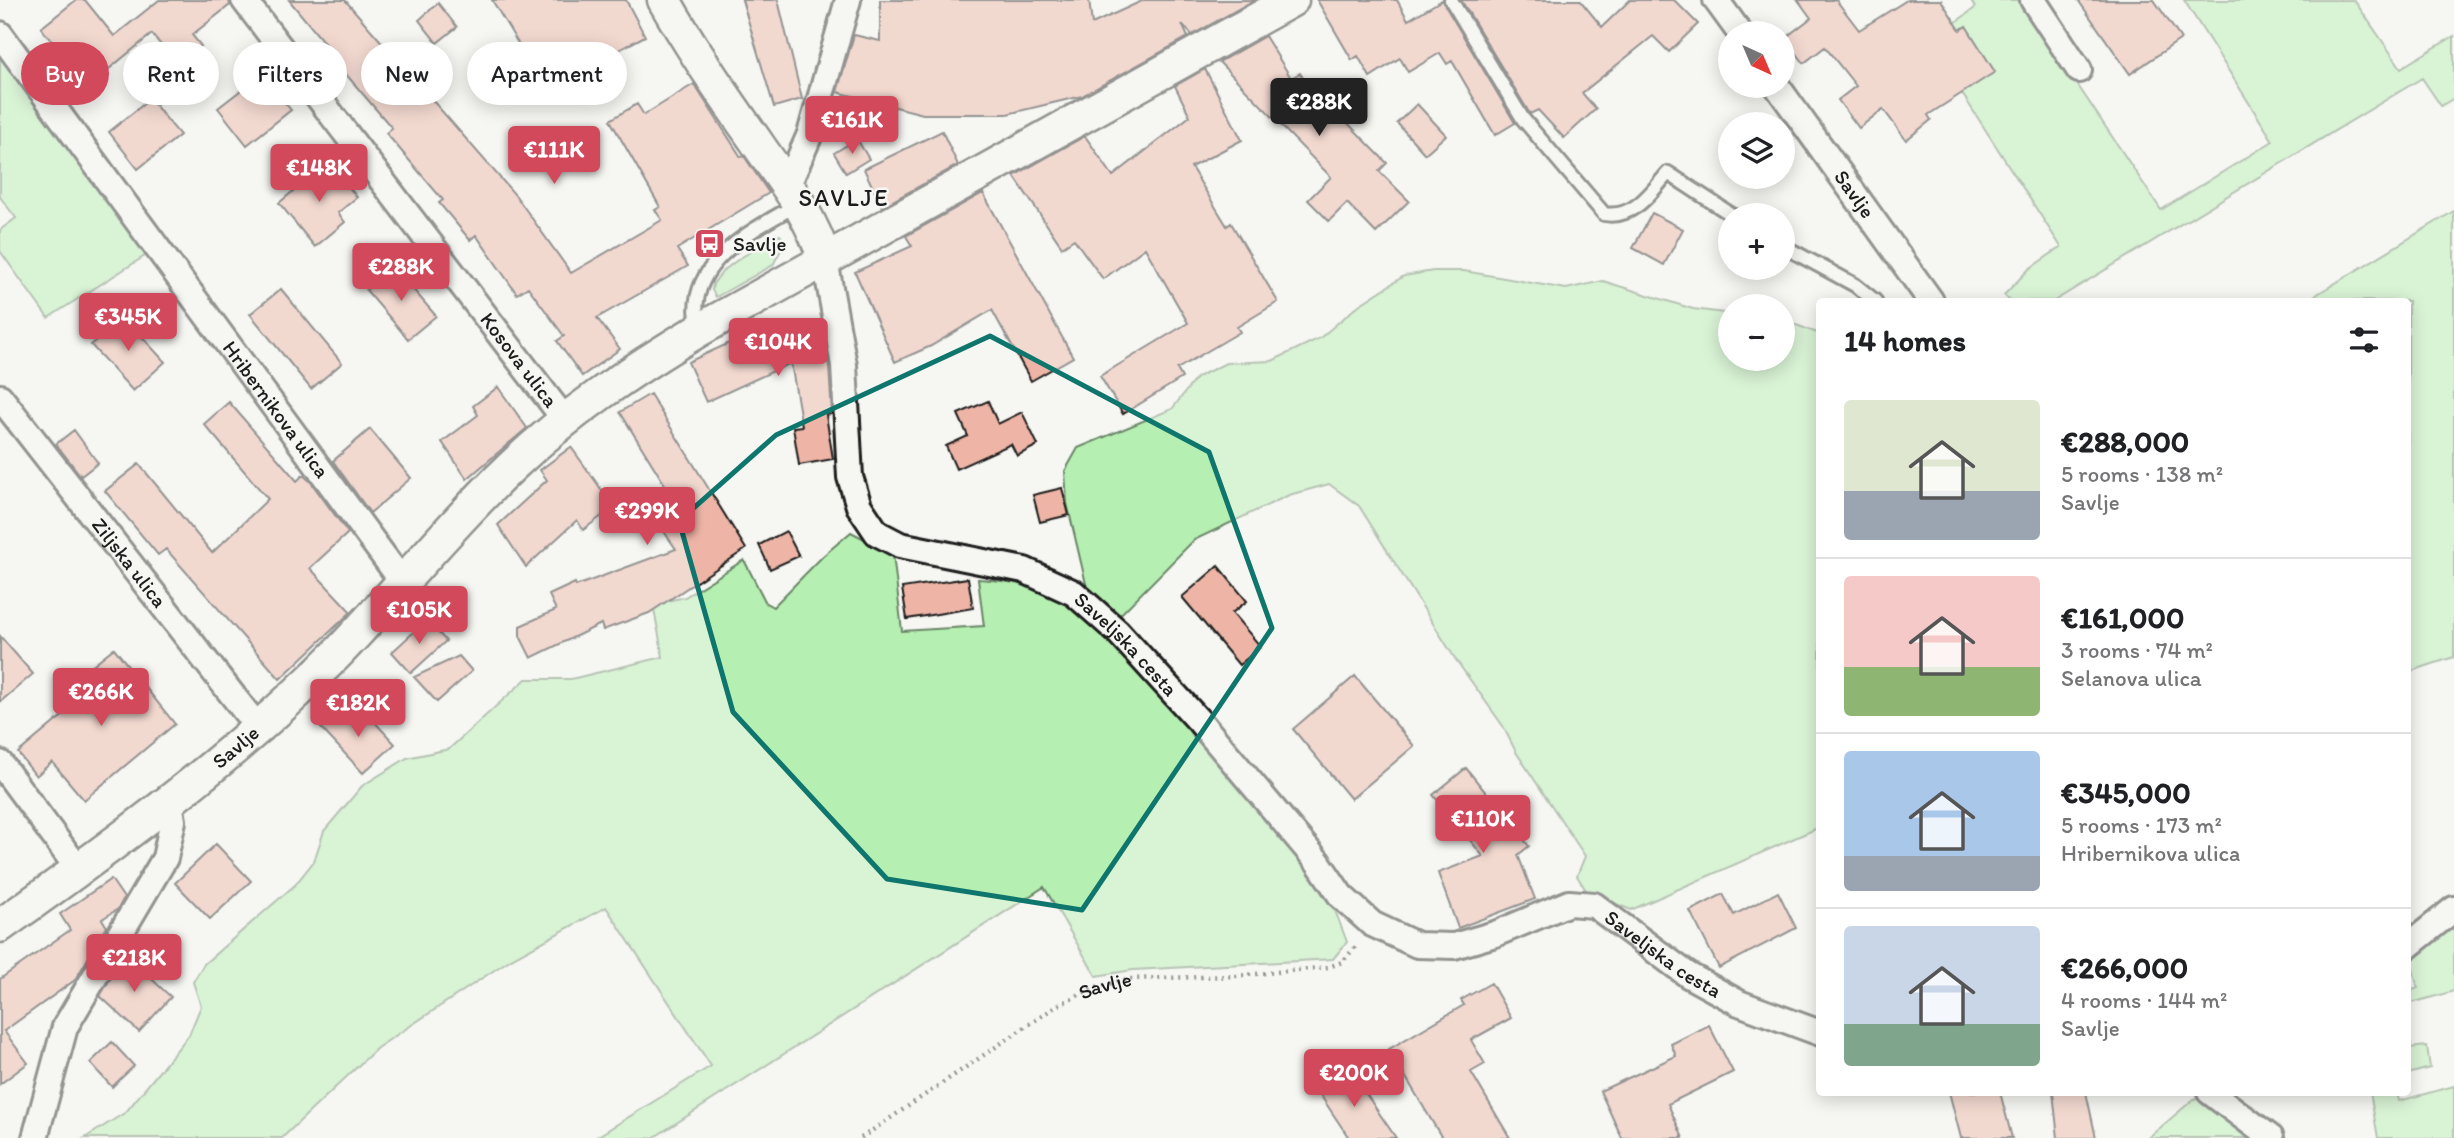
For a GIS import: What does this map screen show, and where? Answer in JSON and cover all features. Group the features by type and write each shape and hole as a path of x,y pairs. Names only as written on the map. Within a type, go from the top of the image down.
{"street":[{"name":"Kosova ulica","path":"244,0 565,420"},
{"name":"Saveljska cesta","path":"664,0 755,141 813,224 825,260 844,365 850,477 859,506 877,533 900,545 1024,570 1074,593 1118,632 1191,712 1318,862 1341,896 1372,924 1418,945 1454,946 1495,933 1569,903 1594,905 1688,975 1739,1003 1816,1032"},
{"path":"794,194 848,0"},
{"name":"Savlje","path":"0,926 170,803 258,729 334,656 502,476 565,420 650,359 1292,0"},
{"path":"1716,0 1731,21"},
{"path":"2033,0 2079,70"},
{"name":"Hribernikova ulica","path":"0,34 402,581"},
{"name":"Savlje","path":"1786,98 1929,298"},
{"name":"Ziljska ulica","path":"0,397 258,729"},
{"path":"0,763 79,870"},
{"path":"35,1138 65,1027 165,858 173,821 170,803"},
{"path":"2411,944 2453,910"},
{"path":"2215,1096 2271,1138"}],"lane":[{"path":"1451,0 1522,119 1604,214 1619,216 1634,209 1668,173 1718,206"},
{"path":"699,330 694,306 701,283 713,265 734,243 794,194"},
{"path":"1795,252 1855,285 1871,298"}],"path":[{"name":"Savlje","path":"861,1138 1055,1007 1092,988 1129,979 1236,976 1329,967 1342,962 1372,924"}],"highlighted area":[{"path":"990,336 1209,452 1272,628 1082,910 887,879 733,712 679,521 776,435"}],"green space":[{"path":"1971,0 2021,0 2161,210 2273,141 2184,0 2354,0 2401,68 2454,36 2454,98 2441,106 2422,78 2059,298 2007,298 2004,295 2029,269 2061,247 1934,50 1952,25 1975,8"},
{"path":"0,50 21,79 21,105 40,105 148,254 48,318 0,251 0,230 16,218 0,197"},
{"path":"2454,211 2454,657 2411,671 2411,298 2311,298"},
{"path":"780,235 785,242 773,265 716,297 712,290 713,284 723,271"},
{"path":"1433,271 1464,271 1566,289 1603,281 1693,309 1718,312 1718,371 1795,371 1795,325 1816,332 1816,829 1631,910 1587,892 1577,876 1585,856 1516,752 1503,726 1456,660 1359,506 1329,484 1289,495 1194,540 1119,616 1087,588 1067,503 1065,471 1078,448 1172,409 1197,377 1226,363 1272,361 1320,338 1359,305 1404,276"},
{"path":"851,532 893,554 902,631 984,626 978,579 1018,583 1048,592 1107,632 1313,873 1331,900 1347,942 1333,959 1133,970 1096,976 1044,887 653,1138 595,1138 711,1066 606,907 511,959 377,1048 282,1138 85,1138 126,1112 189,1035 201,1006 193,982 204,964 295,885 314,861 324,831 362,786 407,758 449,749 526,679 571,679 663,657 653,604 685,597 744,560 766,603 773,607 823,556"},
{"path":"2454,916 2454,991 2411,1003 2411,991 2418,988 2411,958"},
{"path":"2427,1046 2430,1068 2411,1073 2411,1048"},
{"path":"2454,1086 2454,1138 2378,1138 2371,1096 2398,1096 2399,1101"},
{"path":"2195,1098 2223,1115 2246,1138 2148,1138"}],"building":[{"path":"76,0 85,0 114,36 159,0 229,0 230,5 192,35 198,42 158,42 152,34 142,42 123,42 123,58 109,69 109,42 52,42 41,28"},
{"path":"289,0 345,0 382,42 361,42 361,92 347,76 347,42 324,42"},
{"path":"492,0 626,0 645,36 627,46 627,42 517,42"},
{"path":"742,0 778,0 802,99 774,107"},
{"path":"880,0 1089,0 1092,24 1144,0 1254,0 1192,35 1182,24 1188,37 1082,96 1007,114 923,114 837,92 854,35 880,41"},
{"path":"1317,0 1397,0 1408,20 1442,0 1515,123 1495,135 1452,61 1447,64 1440,53 1408,72 1400,58 1370,77 1358,56 1352,60"},
{"path":"1461,0 1580,0 1602,27 1630,0 1674,0 1698,24 1669,52 1653,36 1582,93 1596,109 1564,138 1538,110 1530,114"},
{"path":"1798,0 1836,0 1859,30 1907,0 1941,0 1960,30 1966,26 1995,72 1928,115 1931,120 1906,140 1883,109 1859,128 1838,100 1856,86 1825,47 1804,63 1796,52 1796,30 1811,18"},
{"path":"2078,0 2154,0 2181,39 2130,74"},
{"path":"438,3 457,27 436,42 419,20"},
{"path":"1265,36 1291,78 1300,73 1324,109 1329,104 1387,163 1379,171 1409,201 1376,233 1347,203 1329,221 1308,200 1331,177 1219,62"},
{"path":"1205,69 1242,140 1191,167 1227,226 1231,223 1278,302 1237,327 1240,332 1177,369 1182,378 1123,414 1100,376 1188,323 1145,248 1103,279 1074,239 1062,247 1014,176 1085,136 1113,176 1190,116 1175,86"},
{"path":"694,84 741,157 744,156 769,193 677,249 688,266 597,318 620,349 582,376 557,341 564,336 528,287 517,294 476,235 470,240 439,203 443,200 386,133 392,128 372,105 437,105 516,196 571,273 662,220 655,210 660,207 610,120 637,104 644,115"},
{"path":"233,96 233,105 287,105 291,110 247,145 218,108"},
{"path":"1417,104 1446,135 1425,154 1397,123"},
{"path":"143,105 155,105 180,135 138,169 109,132"},
{"path":"942,131 958,165 882,207 864,169"},
{"path":"857,139 869,159 846,173 834,153"},
{"path":"328,162 357,197 338,213 345,222 315,247 279,203"},
{"path":"983,193 1073,357 1031,381 992,310 931,346 895,362 855,272 912,246 906,236"},
{"path":"1652,213 1683,229 1664,265 1633,248"},
{"path":"393,266 436,316 408,339 366,290"},
{"path":"281,289 342,363 311,389 250,314"},
{"path":"123,316 165,362 133,391 91,345"},
{"path":"821,321 829,367 832,414 826,415 833,459 799,465 793,427 802,426 791,363 706,402 688,362 749,334"},
{"path":"498,387 527,428 467,479 442,442 478,415 473,406"},
{"path":"650,394 746,549 649,613 603,630 601,624 531,658 520,636 520,626 556,610 549,595 575,583 576,586 676,549 656,520 678,506 620,412"},
{"path":"988,401 998,424 1022,412 1038,445 1017,456 1011,444 956,469 946,446 968,436 958,414"},
{"path":"229,402 297,481 303,475 310,481 348,533 310,568 351,612 280,679 166,549 158,555 105,491 139,464 212,553 268,499 204,424"},
{"path":"370,429 411,478 370,513 333,461"},
{"path":"74,430 98,463 81,476 56,444"},
{"path":"571,447 614,507 583,530 577,520 526,567 498,525 547,480 540,470"},
{"path":"1062,488 1069,515 1040,522 1033,495"},
{"path":"786,531 799,556 770,569 759,545"},
{"path":"1218,566 1247,601 1232,613 1261,647 1239,665 1182,597"},
{"path":"968,578 973,608 907,619 902,588"},
{"path":"427,620 446,641 411,673 392,652"},
{"path":"0,636 33,674 0,702"},
{"path":"114,648 175,724 84,800 52,762 36,776 18,753 92,691 80,675"},
{"path":"459,656 472,671 437,702 414,677"},
{"path":"1355,676 1414,746 1351,799 1293,729"},
{"path":"343,706 361,725 370,717 395,744 363,773 320,727"},
{"path":"1466,768 1529,846 1518,855 1535,899 1458,928 1438,873 1483,856 1433,795"},
{"path":"216,844 251,881 210,919 175,883"},
{"path":"111,879 124,898 118,909 102,919 107,927 75,980 4,1031 28,1063 0,1084 0,979 70,930 60,914"},
{"path":"1778,892 1796,928 1719,968 1690,911 1723,894 1734,915"},
{"path":"125,954 171,997 139,1032 100,996"},
{"path":"1491,983 1511,1018 1471,1040 1485,1064 1471,1072 1510,1138 1442,1138 1389,1049 1464,1005 1461,1000"},
{"path":"1709,1025 1733,1072 1668,1104 1683,1138 1622,1138 1600,1091 1676,1056 1671,1044"},
{"path":"112,1042 134,1066 112,1087 90,1063"},
{"path":"1349,1069 1396,1138 1349,1138 1317,1090"},
{"path":"1950,1096 2001,1096 2012,1138 1961,1138"},
{"path":"2053,1096 2087,1096 2096,1138 2058,1138"}],"place":[{"name":"Savlje","path":"710,244"}],"district":[{"name":"SAVLJE","path":"844,198"}]}
